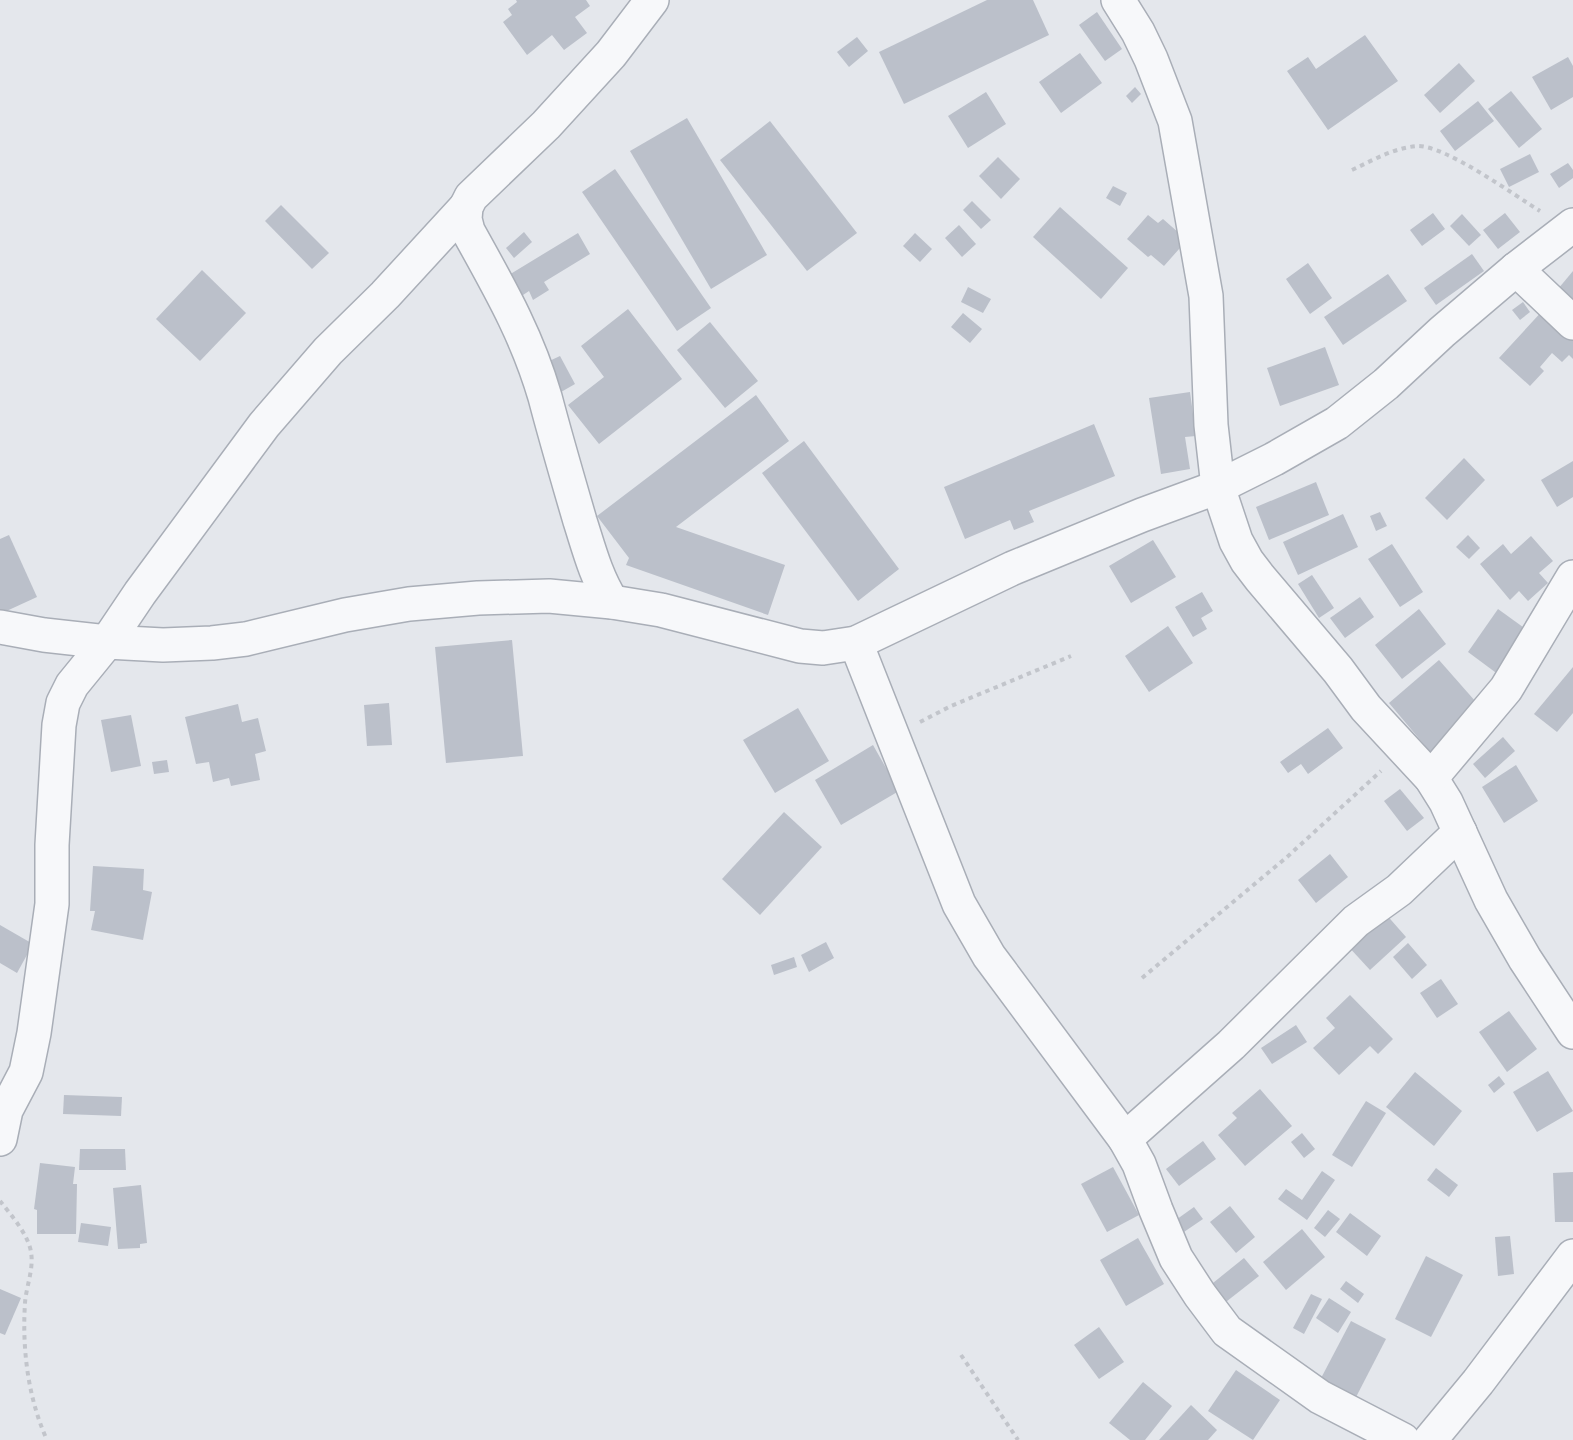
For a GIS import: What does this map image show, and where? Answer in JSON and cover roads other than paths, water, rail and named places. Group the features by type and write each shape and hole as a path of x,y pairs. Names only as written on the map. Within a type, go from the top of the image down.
{"street":[{"path":"0,1139 6,1110 26,1072 36,1022 52,904 52,845 59,725 63,704 72,685 107,642 140,593 264,424 328,351 385,295 466,207 478,188 546,125 611,54 652,0"},
{"path":"1118,0 1143,41 1175,121 1206,296 1210,425 1218,487 1236,541 1247,561 1403,750 1431,778 1446,802 1491,900 1525,959 1573,1032"},
{"path":"466,207 465,219 468,231 524,335 590,554 601,584 612,602"},
{"path":"0,627 44,635 107,642 164,645 234,640 345,615 409,604 478,598 549,596 612,602 704,620 800,645 823,648 856,643 1013,568 1142,515 1218,487 1274,459 1337,423 1386,384 1442,332 1516,269 1571,226"},
{"path":"1516,269 1573,323"},
{"path":"1431,778 1506,690 1573,577"},
{"path":"856,643 964,912 995,964 1125,1139 1139,1164 1176,1258 1200,1295 1227,1331 1320,1397 1403,1440"},
{"path":"1125,1139 1231,1045 1356,921 1398,890 1460,832"},
{"path":"1430,1440 1478,1382 1573,1256"}]}
